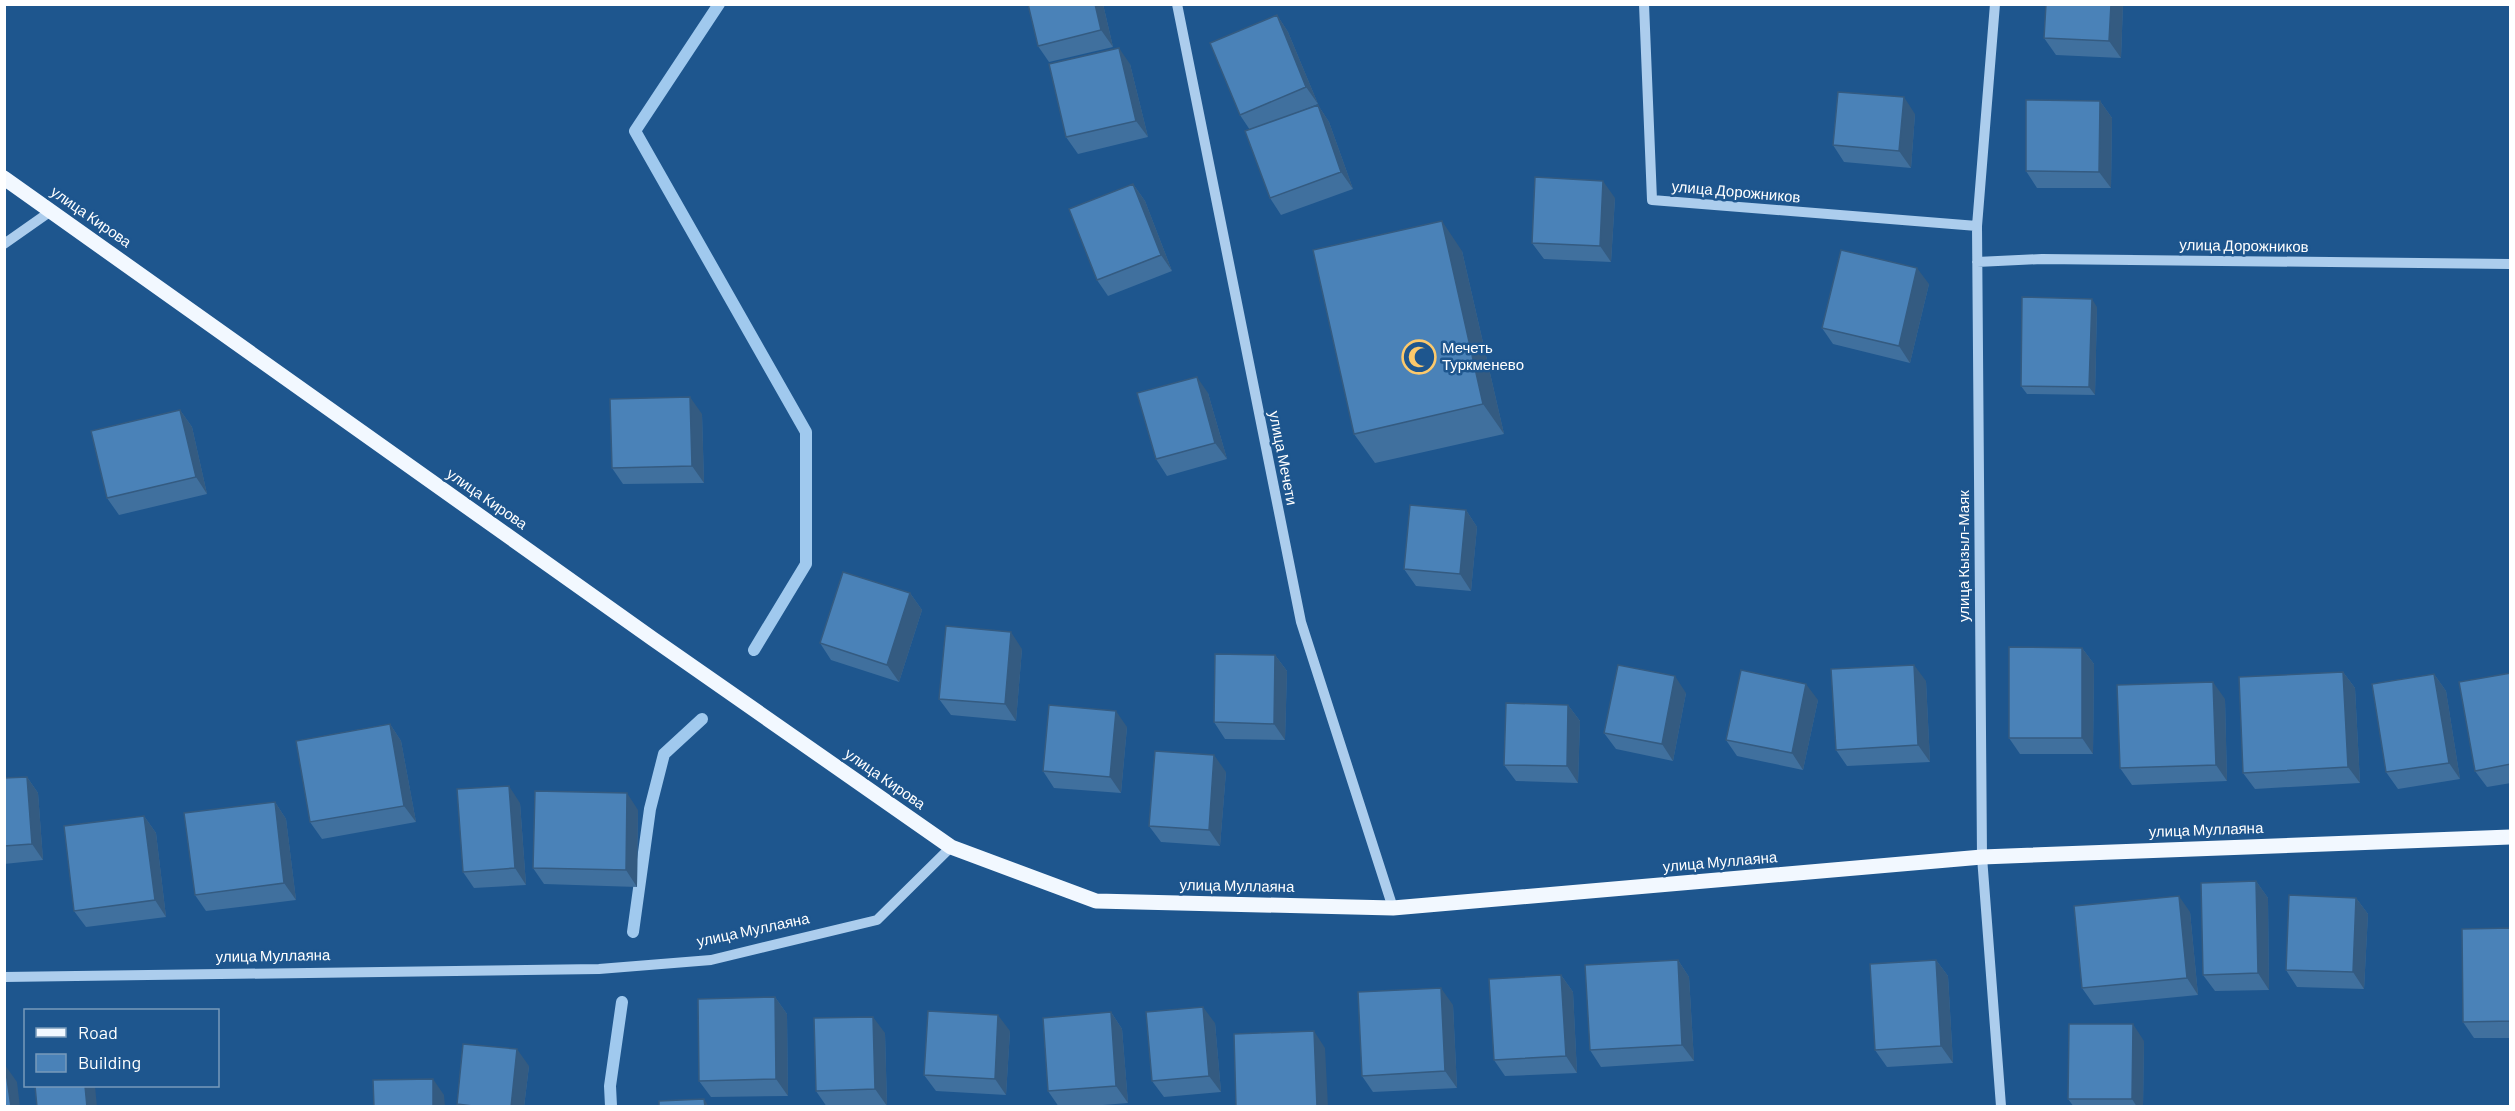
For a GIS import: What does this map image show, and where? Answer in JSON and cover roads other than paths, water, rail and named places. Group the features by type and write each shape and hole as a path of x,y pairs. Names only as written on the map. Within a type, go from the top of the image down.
{"main road":[{"name":"улица Кирова","path":"4,178 653,639 951,847"},
{"name":"улица Муллаяна","path":"951,847 1096,901 1393,908 1982,857 2511,837"}],"street":[{"name":"улица Мечети","path":"1178,4 1301,622 1393,908"},
{"name":"улица Дорожников","path":"1644,4 1652,200 1977,226"},
{"name":"улица Кызыл-Маяк","path":"1995,4 1977,226 1977,262 1982,857 2001,1107"},
{"path":"4,244 51,211"},
{"name":"улица Дорожников","path":"1977,262 2042,259 2511,264"},
{"name":"улица Муллаяна","path":"4,977 599,969 711,960 877,920 951,847"}],"waterway":[{"path":"719,4 635,131 806,432 806,564 754,650"},
{"path":"633,932 650,809 664,754 702,719"},
{"path":"611,1106 610,1086 622,1002"}],"place":[{"name":"Мечеть Туркменево","path":"1419,357"}]}
